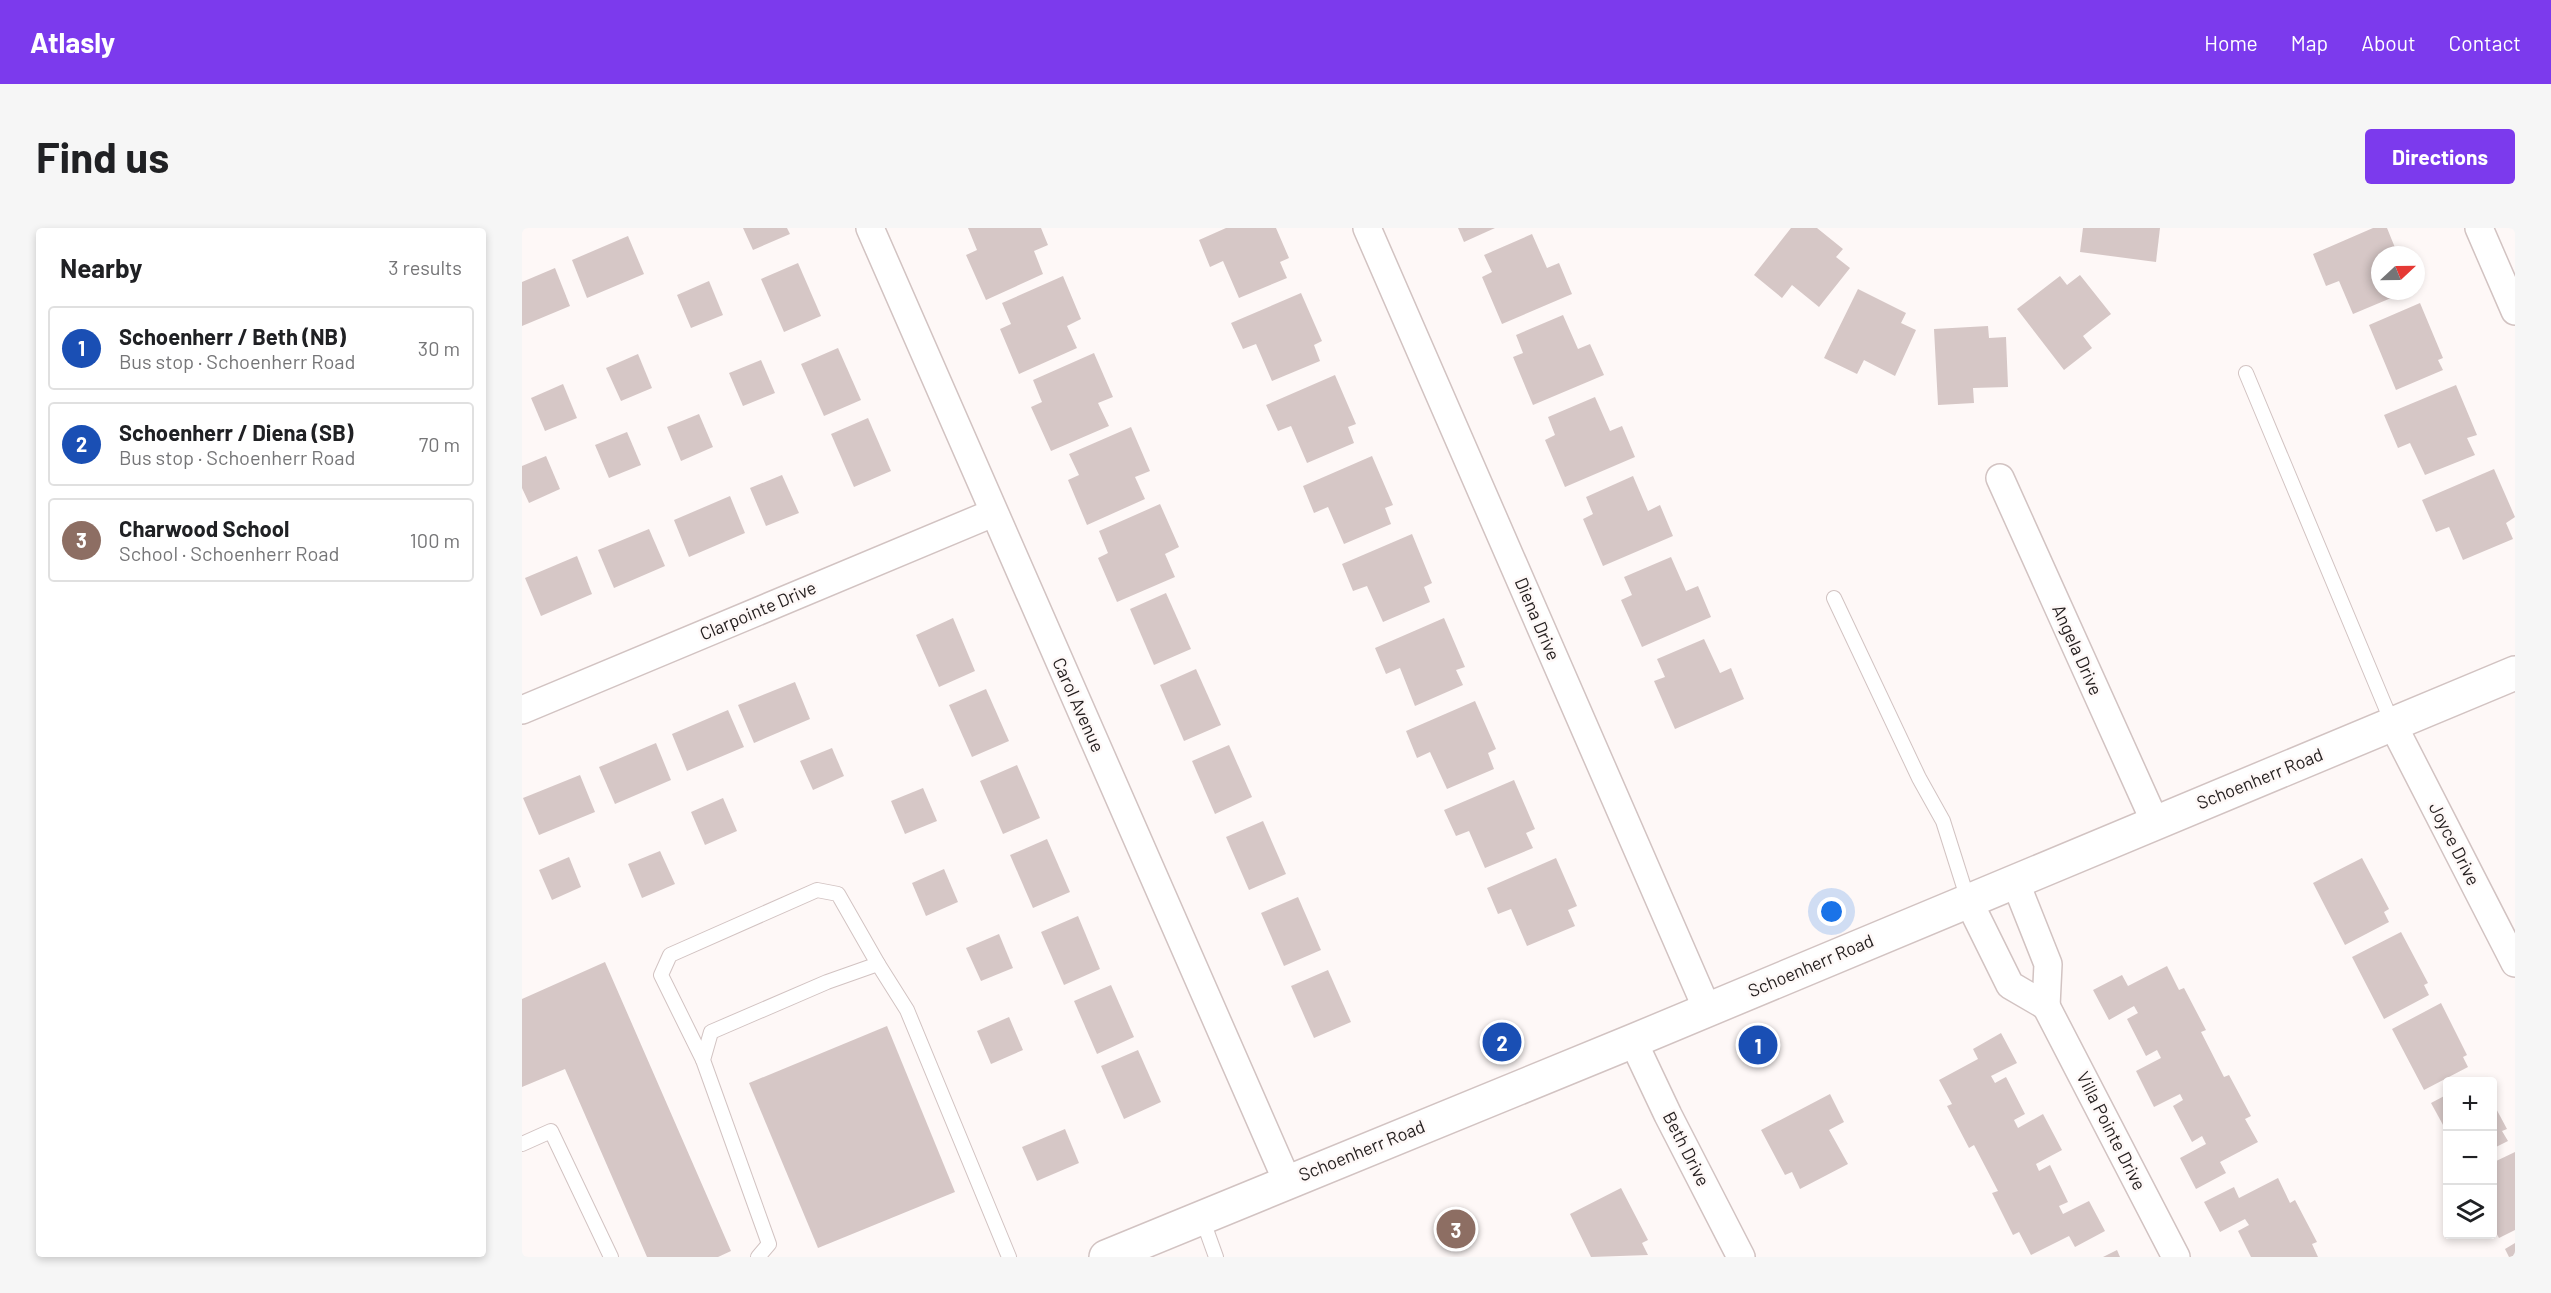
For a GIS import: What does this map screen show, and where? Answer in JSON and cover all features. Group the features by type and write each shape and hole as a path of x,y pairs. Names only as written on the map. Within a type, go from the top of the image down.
{"main road":[{"name":"Schoenherr Road","path":"1106,1257 1201,1216 1633,1041 2515,673"}],"street":[{"name":"Carol Avenue","path":"870,228 1287,1181"},
{"name":"Diena Drive","path":"1367,228 1707,1009"},
{"path":"2479,228 2515,311"},
{"name":"Angela Drive","path":"2000,478 2155,822"},
{"name":"Clarpointe Drive","path":"522,710 993,513"},
{"name":"Joyce Drive","path":"2393,725 2515,963"},
{"path":"1968,900 2010,985 2046,1006 2048,964 2015,881"},
{"name":"Villa Pointe Drive","path":"2046,1006 2176,1257"},
{"name":"Beth Drive","path":"1633,1041 1741,1257"}],"lane":[{"path":"2246,373 2393,725"},
{"path":"1834,598 1919,778 1943,820 1968,900"},
{"path":"758,1257 769,1244 703,1060 661,975 670,955 817,891 838,894 907,1010 1009,1257"},
{"path":"703,1060 711,1032 827,982 878,964"},
{"path":"522,1144 551,1131 611,1257"},
{"path":"1201,1216 1216,1257"}],"building":[{"path":"743,228 787,228 790,234 753,250"},
{"path":"968,228 1041,228 1048,245 1034,251 1043,274 986,300 966,255 977,250"},
{"path":"1226,228 1276,228 1289,258 1280,262 1287,278 1239,298 1223,261 1210,267 1199,240"},
{"path":"1458,228 1495,228 1464,242"},
{"path":"1791,228 1817,228 1843,249 1836,257 1850,268 1819,307 1792,285 1782,298 1754,275"},
{"path":"2083,228 2160,228 2156,262 2080,252"},
{"path":"2373,228 2387,228 2394,246 2371,246 2371,300 2386,300 2353,314 2339,281 2326,286 2313,254"},
{"path":"1532,234 1547,268 1559,263 1572,294 1502,324 1482,277 1492,272 1484,255"},
{"path":"628,236 644,274 587,298 572,260"},
{"path":"798,263 821,316 784,332 761,279"},
{"path":"555,268 570,306 522,326 522,282"},
{"path":"2080,275 2111,314 2083,336 2092,348 2064,370 2017,309 2060,276 2067,285"},
{"path":"1063,276 1081,319 1067,326 1077,348 1019,374 1000,329 1011,324 1002,303"},
{"path":"709,281 723,315 691,328 677,295"},
{"path":"1858,289 1906,313 1901,323 1916,330 1895,376 1864,360 1857,374 1824,358"},
{"path":"1301,293 1322,341 1314,345 1320,361 1272,381 1256,344 1243,349 1231,323"},
{"path":"2420,303 2443,358 2438,360 2443,370 2396,390 2369,325"},
{"path":"1563,315 1578,349 1590,344 1604,375 1533,405 1513,357 1523,353 1516,335"},
{"path":"1988,326 1989,338 2006,337 2008,387 1973,388 1974,403 1938,405 1934,329"},
{"path":"838,348 861,400 824,416 801,364"},
{"path":"1094,353 1113,397 1098,403 1109,426 1051,451 1031,407 1042,402 1033,380"},
{"path":"638,354 652,388 621,401 606,368"},
{"path":"761,360 775,393 743,406 729,373"},
{"path":"1335,375 1356,424 1348,427 1354,443 1307,463 1291,426 1278,431 1266,405"},
{"path":"563,384 577,418 545,431 531,398"},
{"path":"2456,385 2477,435 2467,438 2475,455 2425,475 2410,443 2398,448 2384,415"},
{"path":"1595,397 1610,431 1622,426 1635,457 1565,487 1545,440 1555,435 1548,417"},
{"path":"699,414 713,447 681,461 667,427"},
{"path":"868,418 891,471 854,487 831,434"},
{"path":"1131,427 1150,471 1135,477 1145,499 1087,525 1068,480 1079,475 1069,454"},
{"path":"627,432 641,465 609,478 595,445"},
{"path":"546,456 560,489 529,503 522,488 522,466"},
{"path":"1372,456 1393,505 1385,508 1391,524 1344,544 1328,507 1314,513 1303,486"},
{"path":"2494,469 2515,517 2506,523 2513,539 2463,560 2449,527 2436,532 2422,500"},
{"path":"782,475 799,513 766,526 750,488"},
{"path":"1633,476 1648,511 1660,505 1673,536 1603,566 1583,519 1593,514 1586,497"},
{"path":"730,496 745,533 689,557 674,520"},
{"path":"1160,504 1179,547 1165,554 1175,577 1117,602 1098,558 1108,553 1099,531"},
{"path":"649,529 665,566 614,588 598,550"},
{"path":"1412,534 1432,583 1424,587 1430,602 1383,622 1367,586 1353,591 1342,564"},
{"path":"577,556 592,594 541,616 525,578"},
{"path":"1671,557 1686,591 1698,586 1711,617 1642,647 1621,600 1632,595 1624,577"},
{"path":"1166,593 1191,649 1154,665 1130,609"},
{"path":"953,618 975,671 939,687 916,635"},
{"path":"1444,618 1465,667 1456,670 1463,685 1415,706 1400,668 1386,674 1375,648"},
{"path":"1704,639 1720,673 1731,668 1744,699 1675,729 1654,681 1665,677 1657,659"},
{"path":"1196,669 1221,725 1184,741 1160,685"},
{"path":"795,682 810,719 754,743 738,705"},
{"path":"986,689 1009,741 972,757 949,705"},
{"path":"1475,701 1496,749 1488,753 1494,769 1447,789 1430,752 1417,758 1406,731"},
{"path":"728,710 744,747 687,771 672,734"},
{"path":"656,743 671,780 615,804 599,767"},
{"path":"1229,745 1252,797 1215,814 1192,761"},
{"path":"832,748 844,776 813,790 800,761"},
{"path":"1017,765 1040,818 1003,834 980,781"},
{"path":"580,775 595,812 539,835 523,798"},
{"path":"1514,780 1535,829 1526,833 1533,848 1485,868 1469,831 1456,836 1444,810"},
{"path":"923,788 937,821 905,834 891,801"},
{"path":"723,798 737,831 705,845 691,812"},
{"path":"1263,821 1286,874 1249,890 1226,837"},
{"path":"1047,839 1070,892 1033,908 1010,855"},
{"path":"660,851 675,884 642,898 628,864"},
{"path":"569,857 581,887 552,900 539,870"},
{"path":"1556,858 1577,906 1568,910 1575,926 1527,946 1511,909 1498,914 1487,888"},
{"path":"2362,858 2389,909 2384,912 2389,922 2345,945 2313,883"},
{"path":"944,869 958,902 926,916 912,883"},
{"path":"1298,897 1321,950 1284,966 1261,913"},
{"path":"1078,916 1100,969 1064,985 1041,932"},
{"path":"2401,932 2428,983 2424,985 2429,995 2384,1019 2352,957"},
{"path":"999,934 1013,968 981,981 966,948"},
{"path":"605,962 731,1251 718,1257 647,1257 565,1069 522,1087 522,999"},
{"path":"2167,966 2179,990 2184,988 2206,1030 2201,1032 2224,1077 2229,1075 2251,1116 2245,1119 2258,1142 2220,1162 2226,1173 2196,1189 2180,1158 2206,1144 2202,1136 2192,1142 2173,1106 2183,1100 2180,1094 2154,1107 2136,1071 2161,1058 2157,1050 2146,1056 2127,1019 2138,1013 2134,1006 2109,1020 2093,990 2122,975 2128,986"},
{"path":"1328,970 1351,1022 1314,1038 1291,986"},
{"path":"1111,985 1134,1037 1097,1054 1074,1001"},
{"path":"2441,1003 2467,1055 2463,1057 2468,1067 2449,1077 2443,1077 2443,1080 2424,1090 2392,1029"},
{"path":"1009,1017 1023,1050 991,1064 977,1031"},
{"path":"887,1026 955,1192 818,1248 749,1083"},
{"path":"2001,1033 2017,1063 1991,1076 1995,1083 2006,1077 2025,1114 2014,1120 2018,1128 2043,1114 2062,1150 2036,1164 2039,1171 2050,1165 2068,1202 2059,1206 2063,1214 2089,1201 2105,1231 2075,1247 2069,1236 2031,1255 2019,1232 2013,1235 1992,1193 1998,1191 1974,1145 1969,1148 1947,1106 1952,1104 1939,1080 1978,1059 1973,1049"},
{"path":"1138,1050 1161,1102 1124,1119 1101,1066"},
{"path":"1830,1094 1844,1122 1829,1130 1848,1164 1800,1189 1792,1172 1785,1175 1761,1130"},
{"path":"2443,1097 2443,1125 2431,1103"},
{"path":"2497,1110 2507,1129 2502,1131 2508,1141 2497,1146"},
{"path":"1065,1129 1079,1163 1037,1181 1022,1147"},
{"path":"2515,1152 2515,1230 2499,1238 2497,1234 2497,1161"},
{"path":"2278,1178 2290,1203 2295,1200 2317,1242 2312,1244 2318,1257 2251,1257 2238,1231 2249,1225 2245,1219 2220,1232 2204,1202 2234,1187 2239,1198"},
{"path":"1621,1188 1648,1240 1642,1243 1648,1255 1591,1257 1570,1214"},
{"path":"2515,1243 2515,1257 2509,1257 2505,1249"},
{"path":"2117,1250 2120,1257 2103,1257"}],"place":[{"name":"Schoenherr / Diena (SB)","path":"1502,1042"},
{"name":"Schoenherr / Beth (NB)","path":"1758,1045"},
{"name":"Charwood School","path":"1456,1229"}]}
